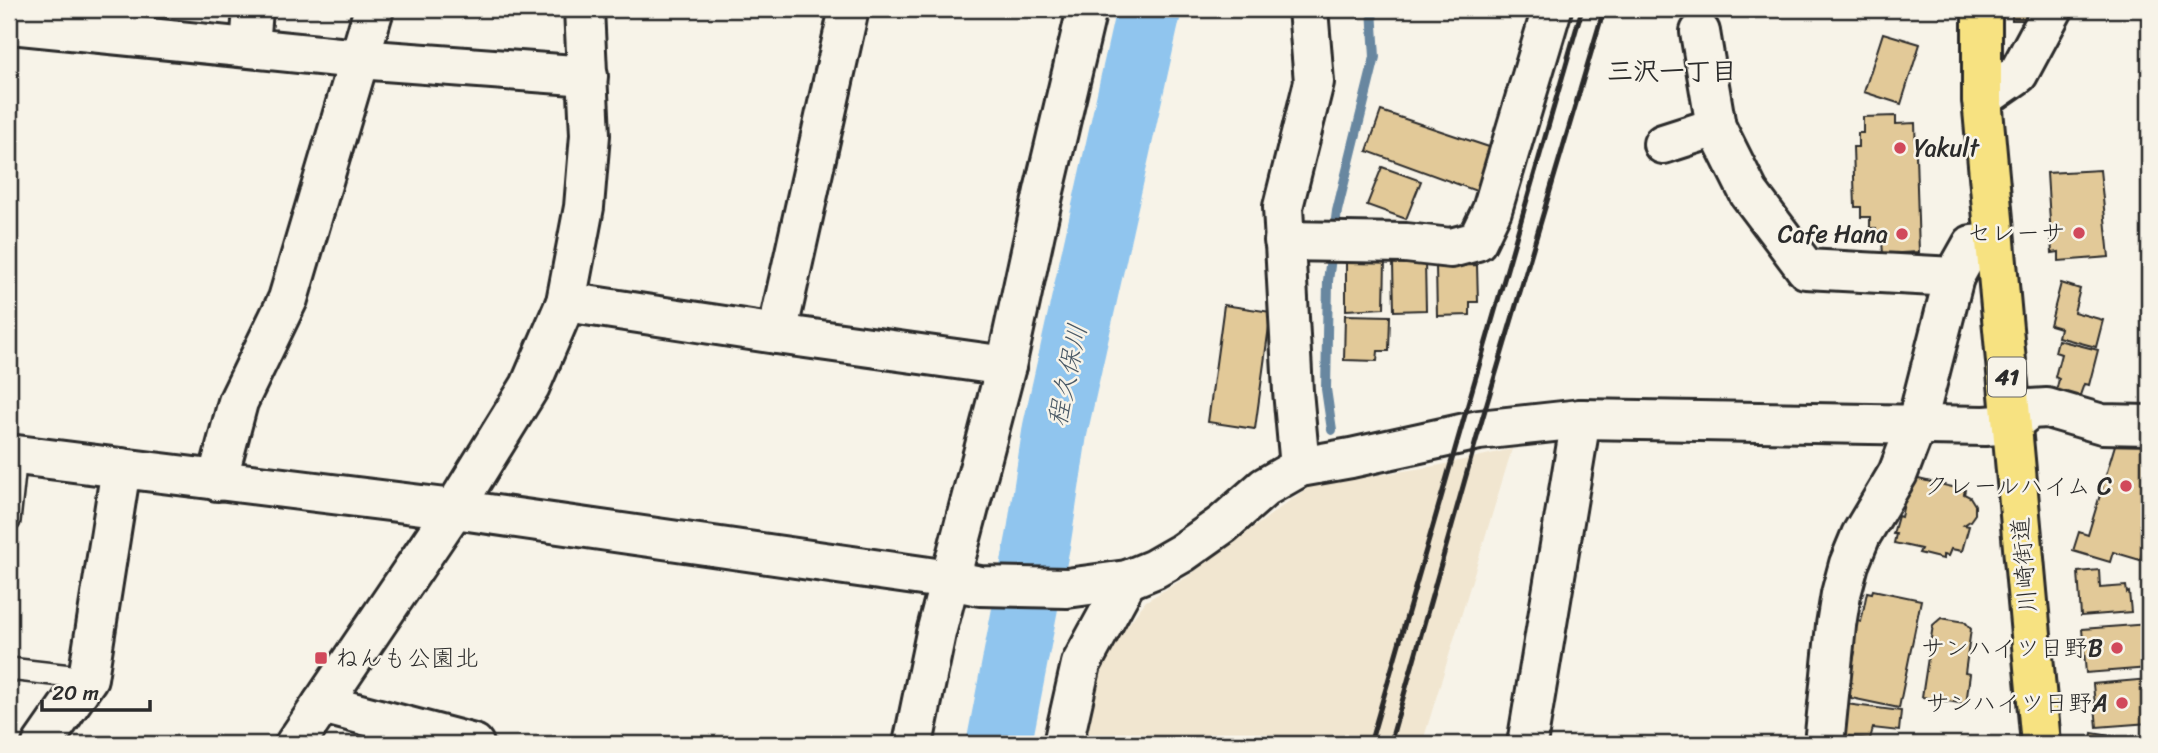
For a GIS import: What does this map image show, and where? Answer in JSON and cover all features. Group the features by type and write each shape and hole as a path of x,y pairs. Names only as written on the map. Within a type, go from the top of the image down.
{"main road":[{"name":"川崎街道","path":"1982,9 1982,99 2040,744"}],"street":[{"path":"250,47 253,9"},
{"path":"217,481 239,402 288,299 374,9"},
{"path":"295,744 454,509 530,386 566,302 584,207 590,135 584,9"},
{"path":"777,334 849,9"},
{"path":"913,744 936,633 1006,366 1087,9"},
{"path":"1300,467 1283,206 1314,82 1308,9"},
{"path":"1284,241 1406,243 1451,248 1477,241 1492,209 1552,9"},
{"path":"1982,99 2018,74 2053,9"},
{"path":"9,18 12,24 358,59 588,76"},
{"path":"1700,32 1716,127 1749,193 1806,269 1954,277"},
{"path":"1663,144 1716,127"},
{"path":"1824,744 1836,625 1849,564 1861,535 1898,473 1916,426 1954,277 1972,246 1994,243"},
{"path":"566,302 1006,366"},
{"path":"12,454 454,509 980,586 1067,588 1127,580 1154,569 1223,524 1265,487 1300,467 1459,433 1581,419 1985,426 2011,424 2030,409 2047,408 2102,424 2149,425"},
{"path":"1527,744 1581,419"},
{"path":"42,744 88,678 121,468"},
{"path":"1063,744 1081,664 1127,580"},
{"path":"322,704 474,744"}],"lane":[{"path":"9,521 12,454"},
{"path":"9,669 88,678"}],"shaded area":[{"path":"1512,449 1422,744 1082,744 1092,695 1114,643 1146,601 1187,577 1310,486 1441,465"}],"building":[{"path":"2012,9 2032,9 2026,20 2012,20"},
{"path":"1883,33 1920,44 1901,104 1864,92"},
{"path":"1381,111 1492,148 1479,192 1367,151"},
{"path":"1896,116 1896,124 1915,123 1919,252 1883,254 1882,241 1876,241 1876,228 1870,228 1870,217 1861,217 1861,207 1855,207 1853,147 1858,147 1858,133 1863,133 1863,117"},
{"path":"1382,167 1421,181 1406,219 1367,205"},
{"name":"セレーサ","path":"2100,170 2109,257 2059,261 2059,252 2052,253 2047,173"},
{"path":"1385,260 1384,308 1346,310 1346,261"},
{"path":"1425,262 1426,310 1394,311 1393,263"},
{"path":"1477,265 1478,302 1470,302 1470,315 1437,316 1436,266"},
{"path":"2061,283 2080,289 2074,312 2103,320 2096,347 2058,337 2060,328 2050,325"},
{"path":"1224,305 1271,312 1255,429 1208,422"},
{"path":"1345,315 1390,316 1389,351 1378,351 1377,361 1344,360"},
{"path":"2058,340 2098,350 2089,385 2084,384 2079,398 2056,392 2059,379 2055,377 2061,354 2055,352"},
{"name":"クレールハイム C","path":"2118,435 2149,445 2149,528 2140,560 2113,552 2110,562 2073,551 2079,532 2088,535"},
{"path":"1910,477 1965,490 1964,494 1970,497 1975,505 1975,514 1964,525 1969,526 1962,551 1951,549 1948,556 1943,555 1943,559 1919,553 1921,549 1894,543 1896,534 1893,534 1898,516 1901,517"},
{"path":"2099,570 2100,588 2126,586 2131,612 2081,616 2078,572"},
{"path":"1873,590 1921,600 1899,708 1847,695 1855,652 1849,651 1855,620 1861,622 1867,592 1872,593"},
{"path":"1941,618 1965,622 1971,629 1965,673 1970,674 1966,704 1922,697 1933,625"},
{"name":"サンハイツ日野B","path":"2149,624 2149,668 2086,673 2082,629"},
{"name":"サンハイツ日野A","path":"2149,679 2149,723 2097,727 2093,684"},
{"path":"1846,704 1901,711 1899,731 1873,728 1870,739 1843,736"},
{"path":"2092,733 2149,742 2149,744 2090,744"}],"waterway":[{"name":"程久保川","path":"999,744 1039,536 1055,430 1149,9"},
{"path":"1332,430 1326,389 1328,281 1337,211 1375,57 1372,9"}],"railway":[{"path":"1370,744 1582,9"},
{"path":"1390,744 1479,430 1604,9"}],"place":[{"name":"Yakult","path":"1900,148"},
{"name":"セレーサ","path":"2079,233"},
{"name":"Cafe Hana","path":"1902,234"},
{"name":"クレールハイム C","path":"2126,486"},
{"name":"サンハイツ日野B","path":"2117,648"},
{"name":"ねんも公園北","path":"321,658"},
{"name":"サンハイツ日野A","path":"2122,703"}],"district":[{"name":"三沢一丁目","path":"1672,71"}]}
